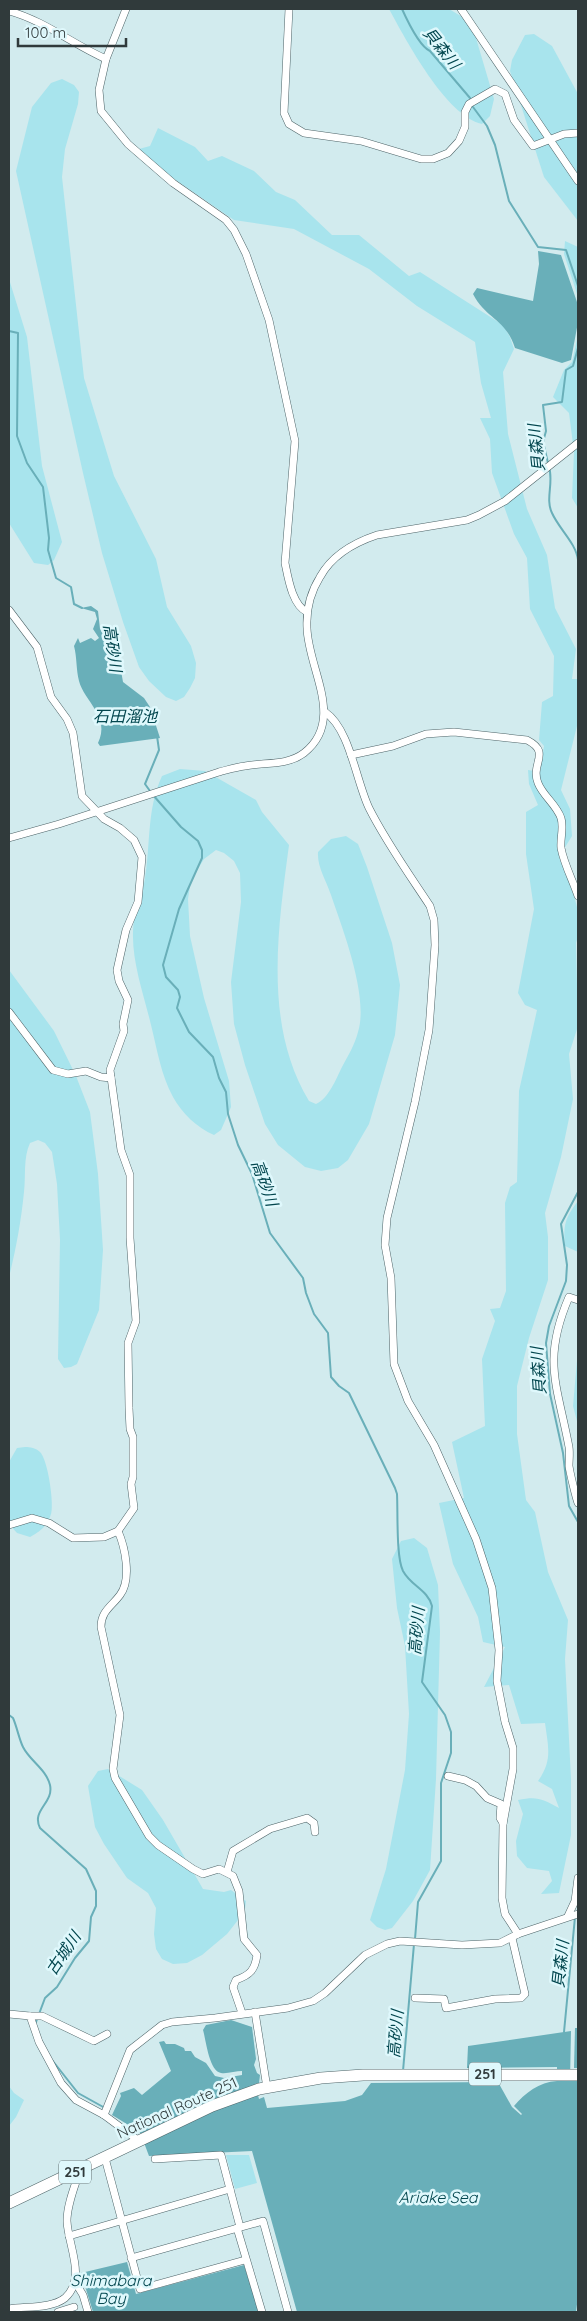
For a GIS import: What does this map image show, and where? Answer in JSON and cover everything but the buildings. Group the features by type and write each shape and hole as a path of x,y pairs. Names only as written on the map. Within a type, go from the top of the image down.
{"highway":[{"name":"National Route 251","path":"9,2203 212,2106 263,2088 321,2078 391,2074 575,2074"}],"street":[{"path":"126,9 106,59 99,90 99,101 106,119 128,144 173,183 226,220 234,230 260,290 269,320 295,441 285,562 288,578 299,606 307,612"},
{"path":"289,9 284,113 289,124 296,129 308,134 361,141 421,159 438,158 452,150 459,140 465,127 465,112 469,104 495,89 507,97 514,120 530,144 536,146 564,134 578,133"},
{"path":"461,9 552,140 578,181"},
{"path":"9,11 40,22 53,32 67,37 85,50 106,59"},
{"path":"9,838 219,772 295,758 307,750 316,739 324,721 325,712 323,695 309,646 307,612 310,598 322,572 339,553 351,545 377,535 467,520 494,509 578,443"},
{"path":"9,610 37,647 51,696 67,719 73,733 82,796 96,812 129,834 140,850 142,857 138,902 126,930 117,970 119,981 128,1000 122,1039 110,1066 121,1150 130,1175 130,1238 136,1321 128,1343 128,1408 133,1438 133,1477 131,1484 134,1504 132,1512 118,1531 104,1537 81,1539 65,1535 40,1519 32,1518 9,1525"},
{"path":"325,712 334,720 351,755 369,807 430,906 434,920 435,944 429,1030 415,1102 387,1218 385,1245 391,1278 394,1364 408,1401 434,1445 468,1522 492,1588 500,1650 498,1681 505,1722 513,1748 513,1769 503,1824 502,1898 505,1914 515,1936 525,1994 521,1998 495,1999 446,2008 444,1999 415,1998"},
{"path":"351,755 393,746 426,734 454,732 527,740 534,743 539,749 540,756 536,769 538,783 561,818 562,854 578,896"},
{"path":"9,1012 53,1070 68,1074 86,1071 101,1078 111,1078"},
{"path":"578,1300 569,1297 557,1323 553,1354 553,1377 570,1449 569,1466 578,1503"},
{"path":"118,1531 123,1544 125,1586 103,1615 101,1627 120,1715 113,1769 115,1778 149,1836 158,1845 203,1874 219,1869 233,1876 240,1891 244,1939 256,1954 253,1971 248,1976 236,1980 233,1987 242,2013"},
{"path":"448,1776 465,1780 476,1786 487,1798 501,1804 500,1818 503,1824"},
{"path":"228,1872 233,1852 270,1829 306,1818 314,1823 315,1832"},
{"path":"105,2112 130,2050 162,2025 172,2022 288,2008 313,2001 358,1961 377,1948 400,1941 471,1945 500,1942 574,1915 578,1878"},
{"path":"254,2012 263,2088"},
{"path":"9,2014 34,2015 94,2041 107,2034"},
{"path":"34,2015 39,2042 62,2083 76,2100 105,2112 143,2138"},
{"path":"155,2159 221,2155 245,2260 262,2312"},
{"path":"104,2158 140,2289 245,2260"},
{"path":"9,2309 51,2303 64,2298 75,2282 76,2273 69,2236 68,2209 80,2170"},
{"path":"69,2236 230,2189"},
{"path":"131,2258 263,2220 288,2312"},
{"path":"75,2282 83,2295 88,2312"},
{"path":"58,2312 74,2307"}],"shaded area":[{"path":"389,9 449,9 464,18 473,28 494,99 490,116 482,124 468,118 441,92 416,57"},
{"path":"534,34 552,46 578,94 578,221 544,177 510,71 512,60 525,35"},
{"path":"62,79 74,85 79,92 78,104 65,149 62,177 84,378 114,476 156,559 167,607 191,646 196,663 195,678 190,688 184,697 176,701 166,697 149,681 139,667 102,553 16,171 32,107 51,83"},
{"path":"158,128 195,147 208,161 222,156 254,171 276,192 295,200 332,235 359,235 409,276 420,272 503,325 514,349 503,372 508,434 527,509 547,555 555,608 576,649 572,679 578,679 578,722 561,790 570,809 572,836 559,857 575,899 579,921 576,943 578,1026 569,1054 573,1099 561,1157 545,1213 548,1237 548,1280 529,1338 517,1386 517,1434 526,1500 535,1512 548,1572 568,1620 565,1659 571,1779 571,1835 559,1893 541,1894 552,1881 549,1871 527,1868 517,1856 516,1841 523,1814 518,1800 540,1799 559,1808 552,1789 538,1781 548,1759 545,1723 521,1724 509,1685 484,1687 505,1647 483,1642 478,1617 453,1564 439,1503 464,1498 452,1442 485,1426 482,1359 495,1321 490,1309 500,1308 506,1291 505,1203 510,1187 517,1182 519,1091 537,1010 525,1005 518,993 534,909 526,854 526,812 538,805 529,784 528,770 540,772 544,746 539,740 542,702 553,696 554,656 530,609 527,558 514,534 492,473 490,439 480,418 491,418 481,383 475,342 417,306 369,269 294,229 234,220 170,176 139,149 150,146"},
{"path":"565,241 578,247 578,297 564,254"},
{"path":"9,279 27,337 42,466 62,542 54,560 48,565 34,563 9,523"},
{"path":"578,335 578,508 572,498 574,452 569,413 553,397 564,370 572,362"},
{"path":"180,769 205,771 256,800 262,812 289,845 278,942 280,1008 285,1041 294,1072 309,1101 316,1104 325,1097 335,1082 355,1041 360,1018 360,1001 353,964 342,926 320,868 318,852 331,839 346,836 358,844 392,943 400,985 395,1035 369,1124 348,1160 338,1168 321,1171 305,1167 278,1145 265,1124 245,1065 234,1024 231,982 241,902 240,873 234,861 224,853 216,850 204,859 191,880 188,899 190,936 204,998 229,1081 231,1107 221,1130 214,1135 190,1119 177,1103 165,1080 136,967 133,932 134,920 144,884 153,802 162,776"},
{"path":"9,970 54,1031 76,1076 90,1112 98,1174 103,1250 99,1310 77,1364 71,1367 64,1368 58,1359 60,1240 57,1184 52,1152 45,1143 38,1140 30,1143 26,1155 25,1186 16,1246 9,1277"},
{"path":"578,1201 578,1252 565,1246 564,1232 570,1212"},
{"path":"578,1349 578,1425 573,1406"},
{"path":"25,1447 37,1450 43,1457 48,1472 52,1501 48,1522 30,1537 17,1533 9,1524 9,1462 17,1448"},
{"path":"414,1538 427,1548 438,1585 440,1632 436,1779 430,1870 413,1901 392,1928 385,1930 377,1927 370,1920 386,1869 405,1770 409,1714 405,1646 397,1608 392,1559 401,1541"},
{"path":"108,1769 142,1790 163,1820 203,1889 224,1892 231,1890 246,1901 245,1909 227,1934 202,1955 187,1963 173,1964 162,1959 156,1949 154,1934 156,1908 148,1893 127,1878 95,1827 88,1786 98,1771"},
{"path":"9,2086 14,2093 24,2100 16,2117 9,2126"},
{"path":"226,2155 249,2155 257,2183 235,2189"}],"water":[{"path":"538,251 561,255 578,305 578,322 571,360 562,363 515,348 506,331 484,309 473,294 477,288 533,301 539,264"},
{"name":"石田溜池","path":"91,606 98,611 100,629 120,665 123,682 144,698 150,707 160,738 100,746 98,743 101,725 99,717 79,681 74,646 78,638 80,643 91,638 95,641 99,638 93,629 97,619 95,612 81,608"},
{"name":"Ariake Sea","path":"231,2020 252,2027 256,2059 254,2065 257,2073 260,2075 259,2083 255,2084 259,2099 264,2097 267,2108 345,2101 362,2095 371,2083 498,2082 512,2107 521,2115 514,2106 533,2089 557,2081 557,2067 467,2068 468,2046 571,2031 570,2081 578,2081 578,2297 576,2312 297,2312 252,2151 149,2156 140,2132 112,2115 121,2096 120,2093 134,2088 142,2095 171,2071 159,2042 164,2041 166,2044 175,2044 184,2048 185,2051 191,2051 195,2057 206,2063 215,2076 224,2078 242,2075 242,2071 221,2073 217,2071 211,2061 203,2030 206,2025"},
{"path":"575,2028 578,2028 578,2068 574,2068"},
{"name":"Shimabara Bay","path":"127,2262 136,2294 244,2265 259,2312 93,2312 81,2273"}],"waterway":[{"name":"貝森川","path":"402,9 422,44 470,98"},
{"name":"貝森川","path":"473,107 487,126 495,145 509,201 538,247 566,250 578,286"},
{"name":"高砂川","path":"9,331 18,333 17,436 27,463 43,487 49,538 48,550 56,578 71,587 74,604 82,608"},
{"name":"貝森川","path":"548,463 543,442 546,431 543,405 562,402 566,370 573,366 578,348"},
{"name":"貝森川","path":"549,467 551,479 550,508 555,519 571,542 578,560"},
{"name":"高砂川","path":"150,791 145,784 159,750 157,736"},
{"name":"高砂川","path":"153,795 181,827 198,841 202,850 202,858 179,909 163,965 166,977 178,990 180,997 177,1008 189,1032 213,1057 219,1078 226,1092 228,1114 238,1145 252,1174 270,1233 303,1278 306,1293 314,1314 328,1333 331,1377 349,1393 395,1488 397,1494 399,1556 403,1571 410,1581 427,1596 432,1606 422,1682 445,1715 451,1732 451,1753 441,1783 441,1861 418,1902 415,1939"},
{"name":"貝森川","path":"578,1192 561,1224 567,1265 566,1281 549,1326 546,1343 550,1394 563,1453 569,1506 578,1522"},
{"name":"古城川","path":"9,1715 13,1718 23,1747 45,1774 50,1785 49,1797 38,1816 40,1828 86,1869 96,1891 96,1906 91,1917 89,1941 75,1958 57,1987 45,1998 36,2022"},
{"name":"貝森川","path":"564,2032 575,1917"},
{"name":"高砂川","path":"403,2071 414,1944"},
{"name":"古城川","path":"52,2060 78,2093 105,2108"}]}
